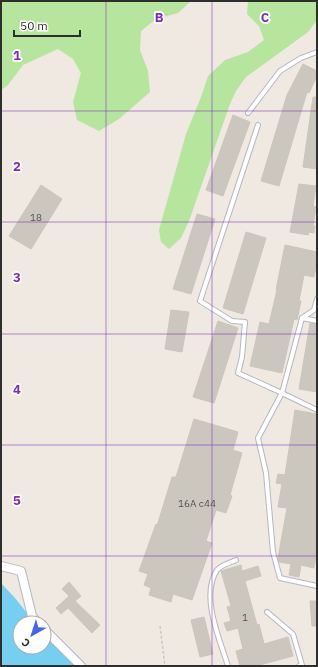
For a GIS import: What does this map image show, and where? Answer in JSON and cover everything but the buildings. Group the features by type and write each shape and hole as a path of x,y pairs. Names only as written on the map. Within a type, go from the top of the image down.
{"street":[{"path":"1,566 21,571 32,615"},
{"path":"52,636 82,666"}],"lane":[{"path":"248,113 280,71 301,58 317,52"},
{"path":"258,125 200,301 232,321 245,322 242,357 238,373 317,410"},
{"path":"317,299 314,310 302,318 282,394 258,438 266,474 273,552 280,578 317,586"},
{"path":"302,318 317,321"},
{"path":"228,666 211,608 211,591 213,579 218,570 222,566 236,560"},
{"path":"267,612 293,634 302,665 299,666"}],"path":[{"path":"160,626 165,666"}],"green space":[{"path":"1,1 191,1 178,13 156,19 141,31 140,50 148,71 150,92 119,119 99,131 77,120 73,102 81,73 73,59 58,49 23,65 8,85 1,90"},
{"path":"248,1 317,1 317,20 308,32 246,77 236,91 230,104 189,221 181,238 169,249 161,242 159,230 186,134 208,76 225,60 248,52 264,40 259,26 247,14"}],"water":[{"path":"1,583 29,615 12,615 12,655 52,655 52,641 76,666 1,666"}]}
